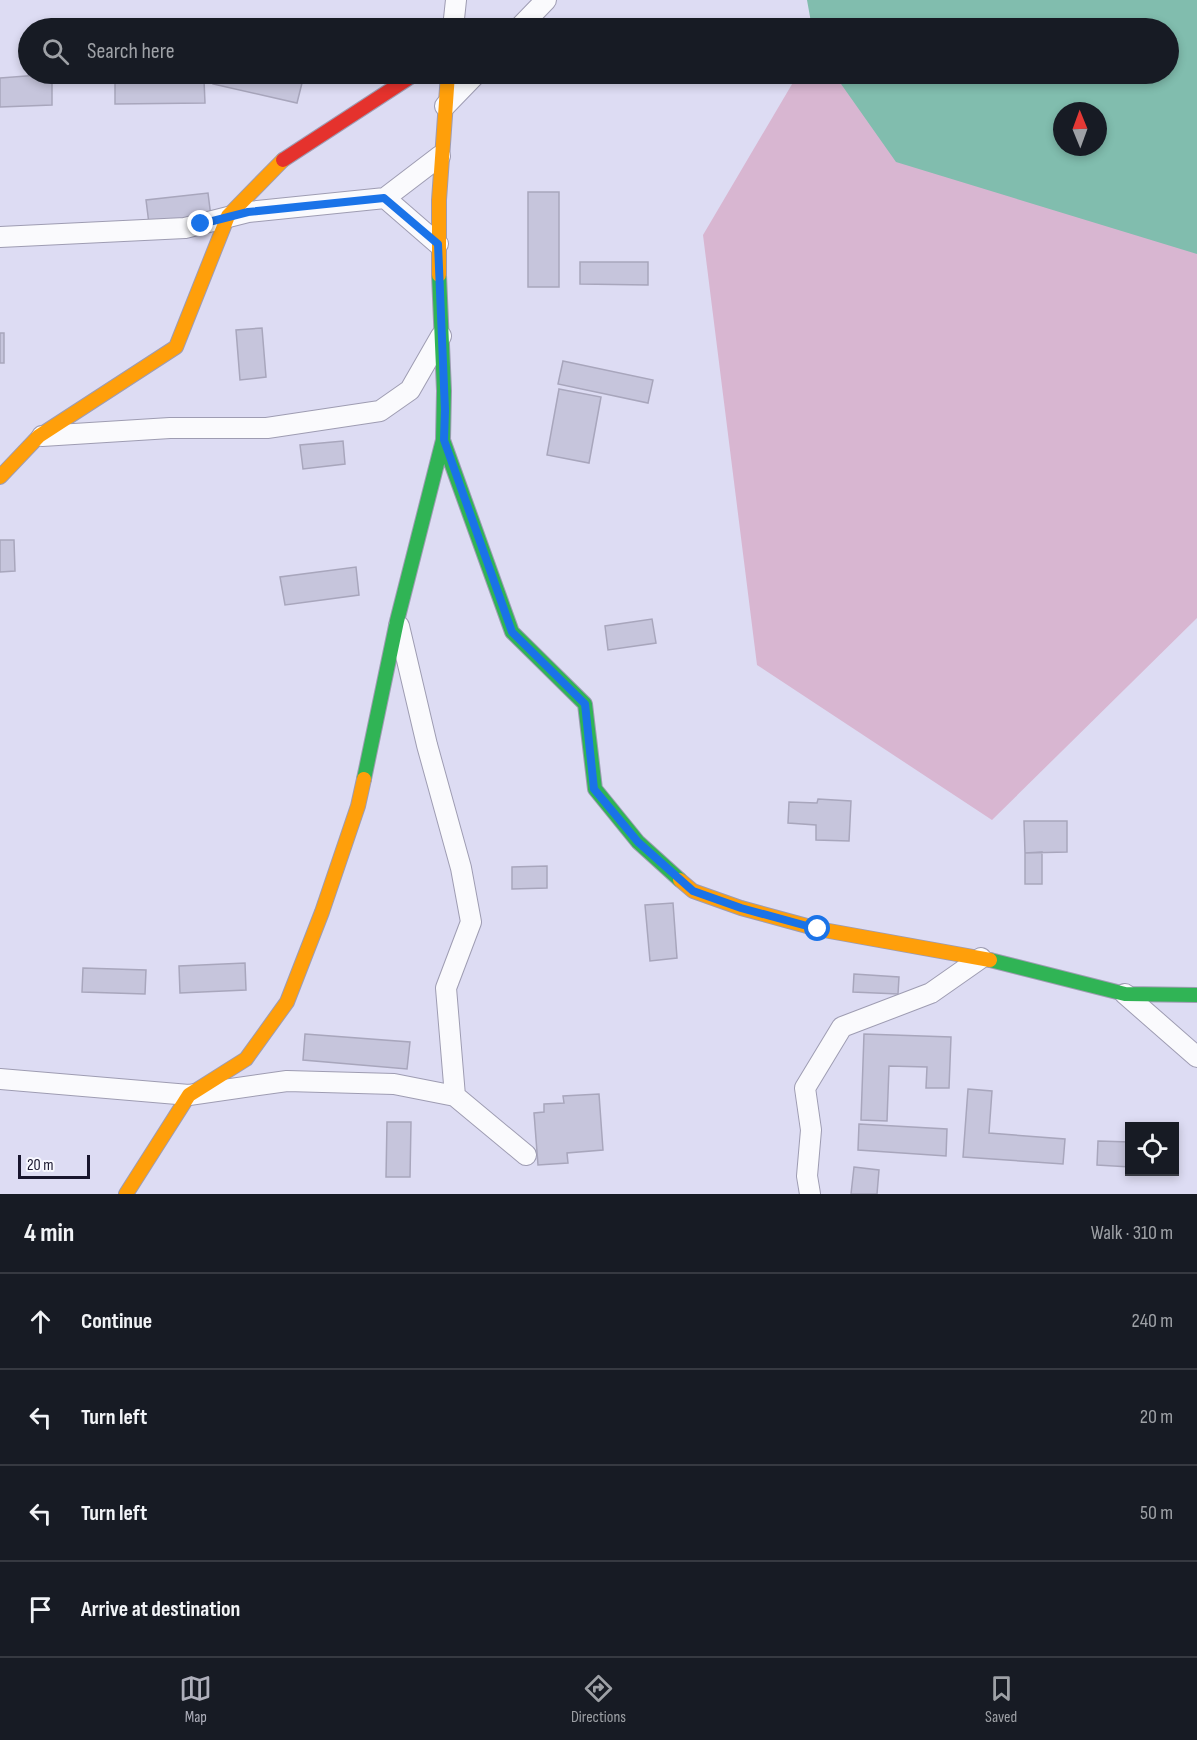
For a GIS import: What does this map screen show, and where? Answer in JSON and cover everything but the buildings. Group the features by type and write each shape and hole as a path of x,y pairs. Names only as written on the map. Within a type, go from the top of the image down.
{"street":[{"path":"454,18 456,0"},
{"path":"529,18 546,0"},
{"path":"0,477 39,436 176,347 228,216 286,157 399,84"},
{"path":"126,1194 189,1095 246,1059 287,1002 322,912 358,806 397,621 444,440 445,410 438,244 440,156 447,84"},
{"path":"445,106 466,84"},
{"path":"0,237 185,228 228,216 384,198 440,156"},
{"path":"384,198 438,244"},
{"path":"39,436 170,428 267,428 380,411 410,390 442,335"},
{"path":"444,440 512,632 585,704 594,789 638,842 693,891 741,908 818,929 981,958 1125,994 1197,995"},
{"path":"397,621 427,745 461,868 471,922 446,988 454,1096"},
{"path":"810,1194 807,1176 811,1130 805,1088 843,1027 931,993 981,958"},
{"path":"1125,994 1197,1057"},
{"path":"0,1079 189,1095 287,1081 394,1084 454,1096 526,1155"}],"shaded area":[{"path":"807,0 1197,0 1197,254 896,162 841,84 1179,84 1179,18 810,18"},
{"path":"1197,0 1197,618 992,820 757,665 703,235 792,84 1179,84 1178,18"}],"traffic: fast":[{"path":"364,779 397,621 443,440 444,391 439,275"},
{"path":"443,440 512,632 585,704 595,789 638,842 680,880"},
{"path":"990,960 1125,994 1197,995"}],"traffic: slow":[{"path":"439,275 439,200 447,84"},
{"path":"0,477 39,436 176,347 228,216 283,160"},
{"path":"126,1194 189,1095 246,1059 287,1002 322,912 358,806 364,779"},
{"path":"680,880 693,891 741,908 818,929 990,960"}],"traffic: jam":[{"path":"283,160 400,84"}],"route":[{"path":"201,224 248,212 384,198 438,244 445,410 444,440 512,632 585,704 594,789 638,842 693,891 741,908 818,929"}]}
